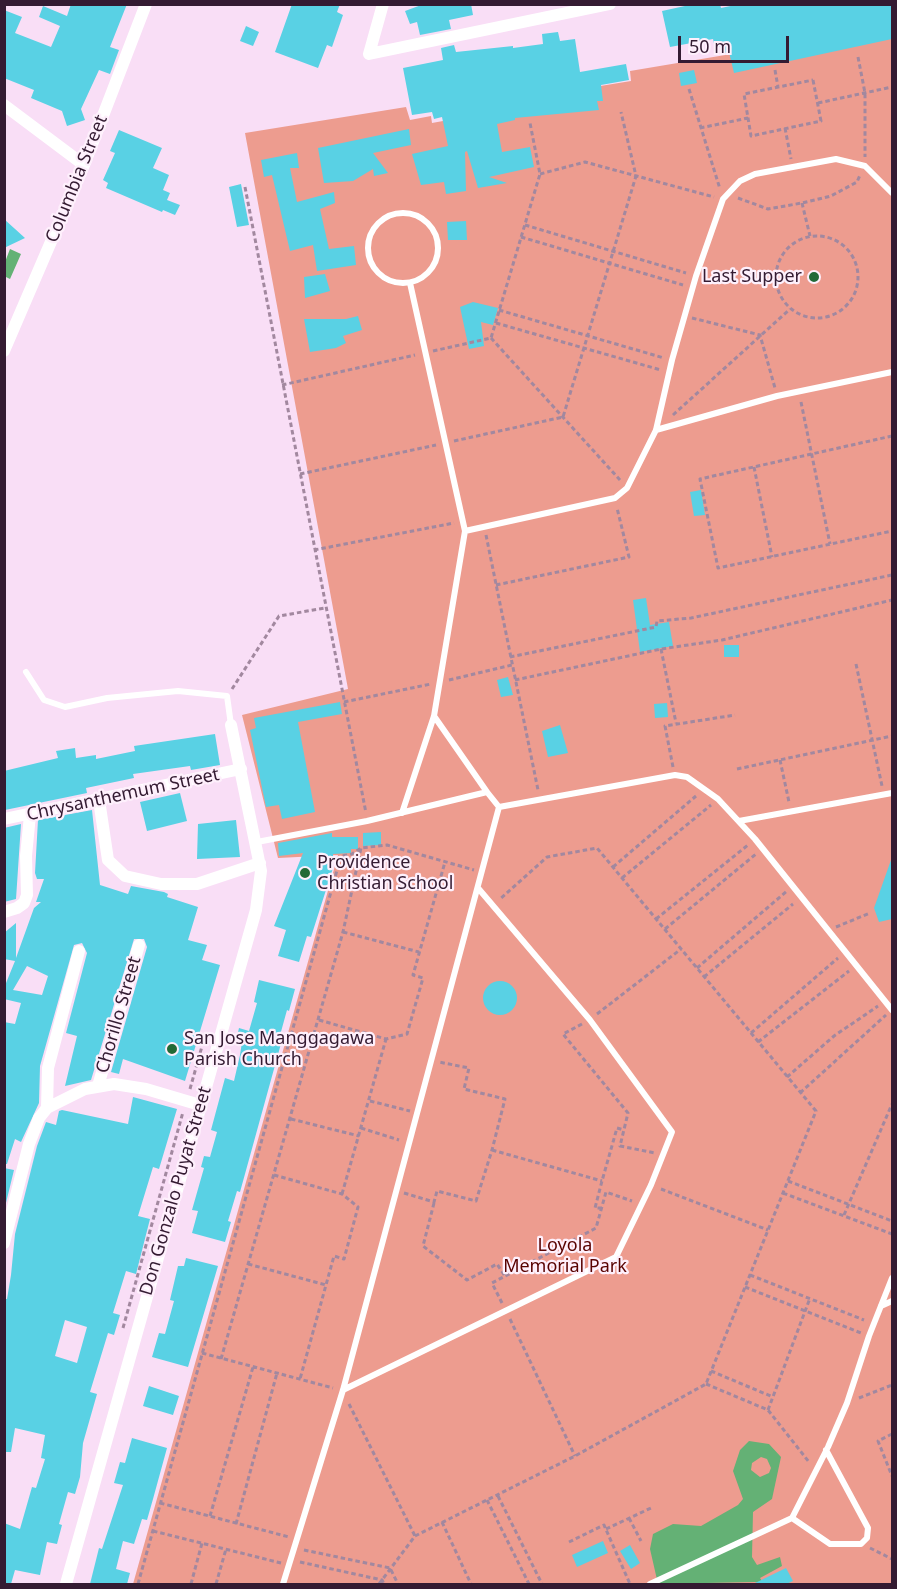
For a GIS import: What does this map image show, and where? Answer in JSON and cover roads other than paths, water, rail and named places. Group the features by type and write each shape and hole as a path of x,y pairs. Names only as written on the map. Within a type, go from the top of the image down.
{"street":[{"name":"Columbia Street","path":"4,351 84,165 146,4"},
{"path":"383,4 369,54 610,4"},
{"path":"4,105 84,165"},
{"name":"Don Gonzalo Puyat Street","path":"66,1584 200,1105 250,938 261,880 260,863 231,725"},
{"name":"Chrysanthemum Street","path":"4,819 241,769"},
{"path":"99,800 108,860 124,876 161,884 197,884 260,863"},
{"path":"4,912 24,903 27,895 26,856 30,815"},
{"name":"Chorillo Street","path":"98,1086 139,945"},
{"path":"46,1108 48,1068 79,951"},
{"path":"4,1243 29,1144 39,1118 46,1108 69,1095 98,1086 130,1086 200,1105"}],"lane":[{"path":"465,531 615,498 627,488 656,430 668,372 684,316 723,200 740,181 755,174 836,159 864,166 892,193"},
{"path":"414,214 427,223 436,238 437,253 433,265 425,276 410,283 395,283 382,278 373,267 368,248 376,225 389,215 414,214"},
{"path":"402,813 434,716 465,531 465,521 410,283"},
{"path":"656,430 777,396 892,372"},
{"path":"26,672 44,700 64,707 107,698 178,691 227,696 231,725"},
{"path":"434,716 499,807"},
{"path":"499,807 675,775 687,777 718,799 756,839 892,1010"},
{"path":"257,842 368,821 487,792"},
{"path":"739,821 892,793"},
{"path":"283,1584 343,1390 499,807"},
{"path":"343,1390 616,1257 651,1185 672,1132 590,1020 494,904 478,888"},
{"path":"652,1583 792,1518 847,1403 869,1336 892,1278"},
{"path":"881,1306 892,1301"},
{"path":"792,1518 830,1544 861,1544 867,1538 868,1528 826,1450"}],"place":[{"name":"Last Supper","path":"814,277"},
{"name":"Providence Christian School","path":"305,873"},
{"name":"San Jose Manggagawa Parish Church","path":"172,1049"}],"park label":[{"name":"Loyola Memorial Park","path":"565,1256"}]}
